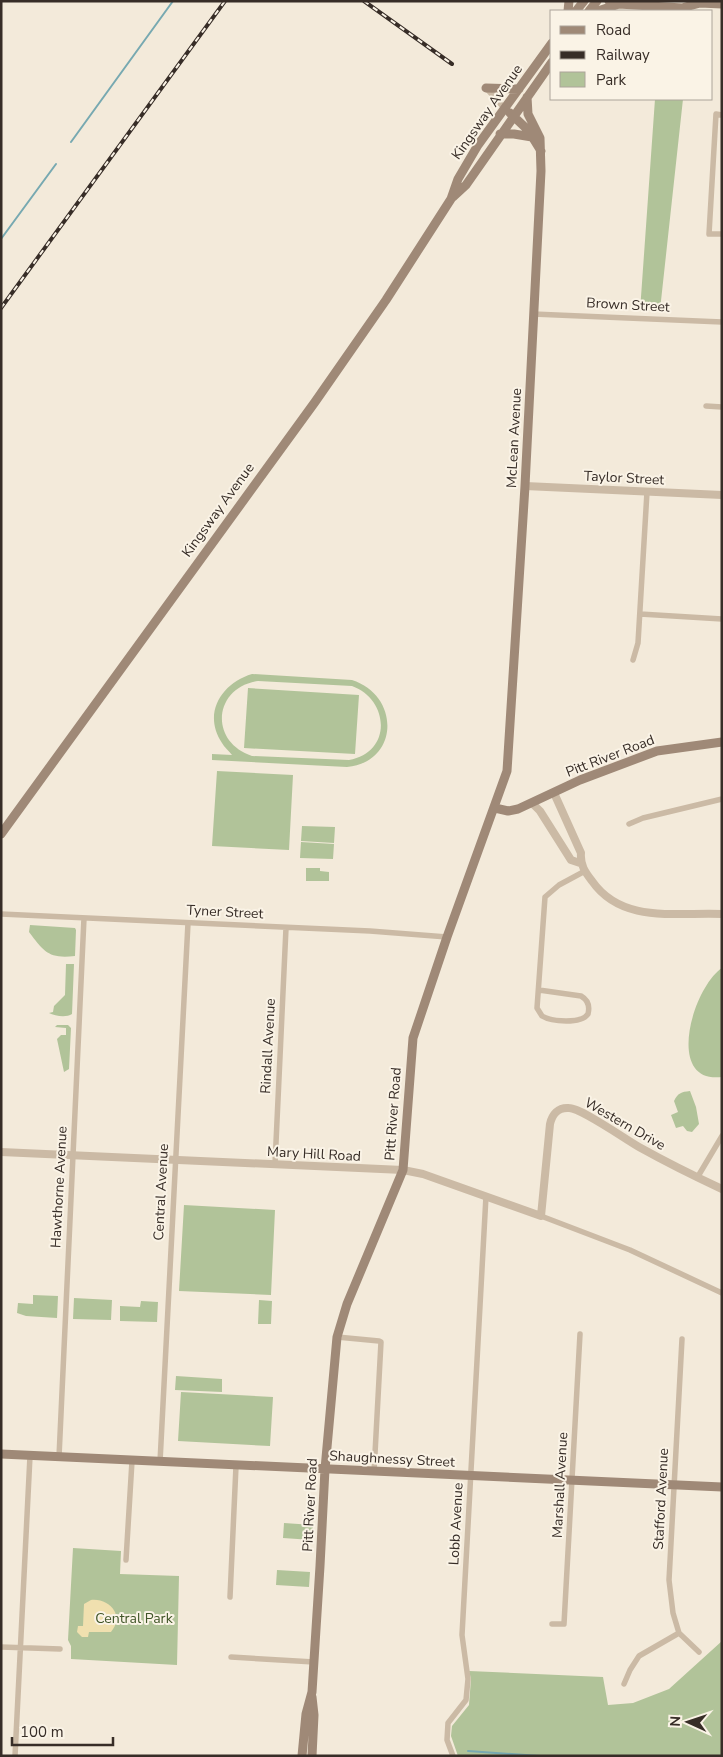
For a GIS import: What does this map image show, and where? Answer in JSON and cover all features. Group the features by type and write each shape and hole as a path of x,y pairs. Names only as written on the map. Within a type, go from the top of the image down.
{"main road":[{"path":"609,1 619,4 682,8 697,2 722,4"},
{"path":"601,10 619,4"},
{"name":"Kingsway Avenue","path":"1,834 315,402 386,300 451,199 458,179 504,108 550,46"},
{"name":"Kingsway Avenue","path":"451,199 466,185 550,65"},
{"path":"486,88 518,89"},
{"name":"McLean Avenue","path":"495,808 505,780 509,756 526,486 541,152 540,138 528,114 527,97"},
{"path":"504,108 524,126 541,152"},
{"path":"500,134 532,137"},
{"name":"Pitt River Road","path":"312,1756 314,1714 312,1692 325,1469 337,1337 347,1304 403,1170 414,1038 447,937 495,808 511,811 580,780 657,751 722,742"},
{"name":"Shaughnessy Street","path":"1,1454 722,1487"},
{"name":"Pitt River Road","path":"302,1756 306,1714 312,1692"}],"street":[{"path":"486,88 504,108"},
{"path":"719,115 708,234 722,234"},
{"name":"Brown Street","path":"533,314 722,322"},
{"path":"706,406 722,407"},
{"name":"Taylor Street","path":"526,486 722,495"},
{"path":"633,660 638,643 647,492"},
{"path":"640,614 722,619"},
{"path":"554,792 581,853 580,863 584,871 604,895 620,906 640,912 722,914"},
{"path":"629,824 643,818 722,799"},
{"path":"532,803 540,811 571,860 580,863"},
{"path":"538,990 581,996 588,1005 588,1014 583,1019 576,1021 545,1018 537,1008 538,990 545,898 559,885 584,871"},
{"name":"Tyner Street","path":"1,914 362,931 447,937"},
{"name":"Hawthorne Avenue","path":"58,1457 84,918"},
{"name":"Central Avenue","path":"160,1462 188,923"},
{"name":"Rindall Avenue","path":"275,1164 286,928"},
{"name":"Western Drive","path":"540,1216 550,1124 556,1112 563,1108 571,1108 578,1111 639,1147 722,1189"},
{"path":"697,1178 722,1136"},
{"name":"Mary Hill Road","path":"1,1152 403,1170 423,1174 486,1196 630,1250 722,1293"},
{"name":"Lobb Avenue","path":"453,1756 447,1740 448,1723 466,1700 468,1679 462,1635 486,1196"},
{"name":"Marshall Avenue","path":"552,1624 564,1624 580,1334"},
{"path":"337,1337 381,1342 374,1472"},
{"name":"Stafford Avenue","path":"679,1633 673,1613 669,1580 682,1339"},
{"path":"15,1756 30,1456"},
{"path":"126,1560 132,1460"},
{"path":"230,1597 236,1466"},
{"path":"624,1684 639,1656 679,1633 699,1652"},
{"path":"1,1646 60,1649"},
{"path":"231,1657 314,1662"}],"green space":[{"path":"655,100 683,100 660,310 640,311"},
{"path":"252,674 352,680 368,688 379,700 386,713 387,728 384,741 377,754 364,762 347,767 212,760 212,754 232,755 216,732 215,710 224,692 241,678","holes":["258,681 352,686 365,693 374,702 381,726 379,737 373,747 363,755 349,760 252,756 238,749 228,739 223,728 222,716 225,704 232,694 243,686"]},
{"path":"248,688 359,695 355,754 244,748"},
{"path":"217,771 293,775 289,850 212,846"},
{"path":"302,826 335,827 334,843 301,841"},
{"path":"301,842 334,844 333,859 300,858"},
{"path":"306,868 320,868 320,871 329,872 329,881 306,881"},
{"path":"30,925 75,928 75,956 66,957 48,953 29,932"},
{"path":"66,964 74,964 72,1014 67,1016 54,1015 49,1013 53,1012 54,1006 65,995"},
{"path":"722,968 722,1077 704,1075 693,1066 689,1051 689,1032 702,994 711,978"},
{"path":"57,1025 68,1025 71,1028 69,1069 64,1072 57,1039 61,1035 66,1035 66,1028 55,1027"},
{"path":"690,1091 696,1107 699,1124 692,1132 687,1131 683,1126 676,1128 671,1115 678,1112 674,1101 677,1096 682,1092"},
{"path":"184,1205 275,1210 271,1295 179,1291"},
{"path":"33,1295 58,1296 57,1318 26,1316 17,1313 18,1303 33,1304"},
{"path":"74,1298 112,1300 111,1320 73,1319"},
{"path":"259,1300 272,1301 271,1324 258,1324"},
{"path":"141,1301 158,1302 157,1322 120,1321 120,1306 140,1307"},
{"path":"176,1376 222,1379 222,1392 175,1390"},
{"path":"181,1392 273,1397 270,1446 178,1441"},
{"path":"284,1523 313,1525 312,1540 283,1538"},
{"name":"Central Park","path":"73,1548 121,1551 120,1574 179,1576 177,1665 71,1659 71,1646 68,1640"},
{"path":"277,1570 310,1572 309,1587 276,1585"},
{"path":"722,1641 722,1756 458,1756 451,1736 452,1726 469,1705 471,1679 469,1671 603,1677 608,1705 633,1703 669,1689"}],"sand":[{"path":"91,1600 104,1602 113,1609 116,1614 115,1626 111,1632 89,1632 88,1637 82,1637 77,1632 78,1626 83,1626 84,1604"}],"waterway":[{"path":"71,142 173,1"},
{"path":"1,239 56,164"},
{"path":"468,1751 540,1756"}],"railway":[{"path":"1,308 225,1"},
{"path":"364,1 452,64"}]}
